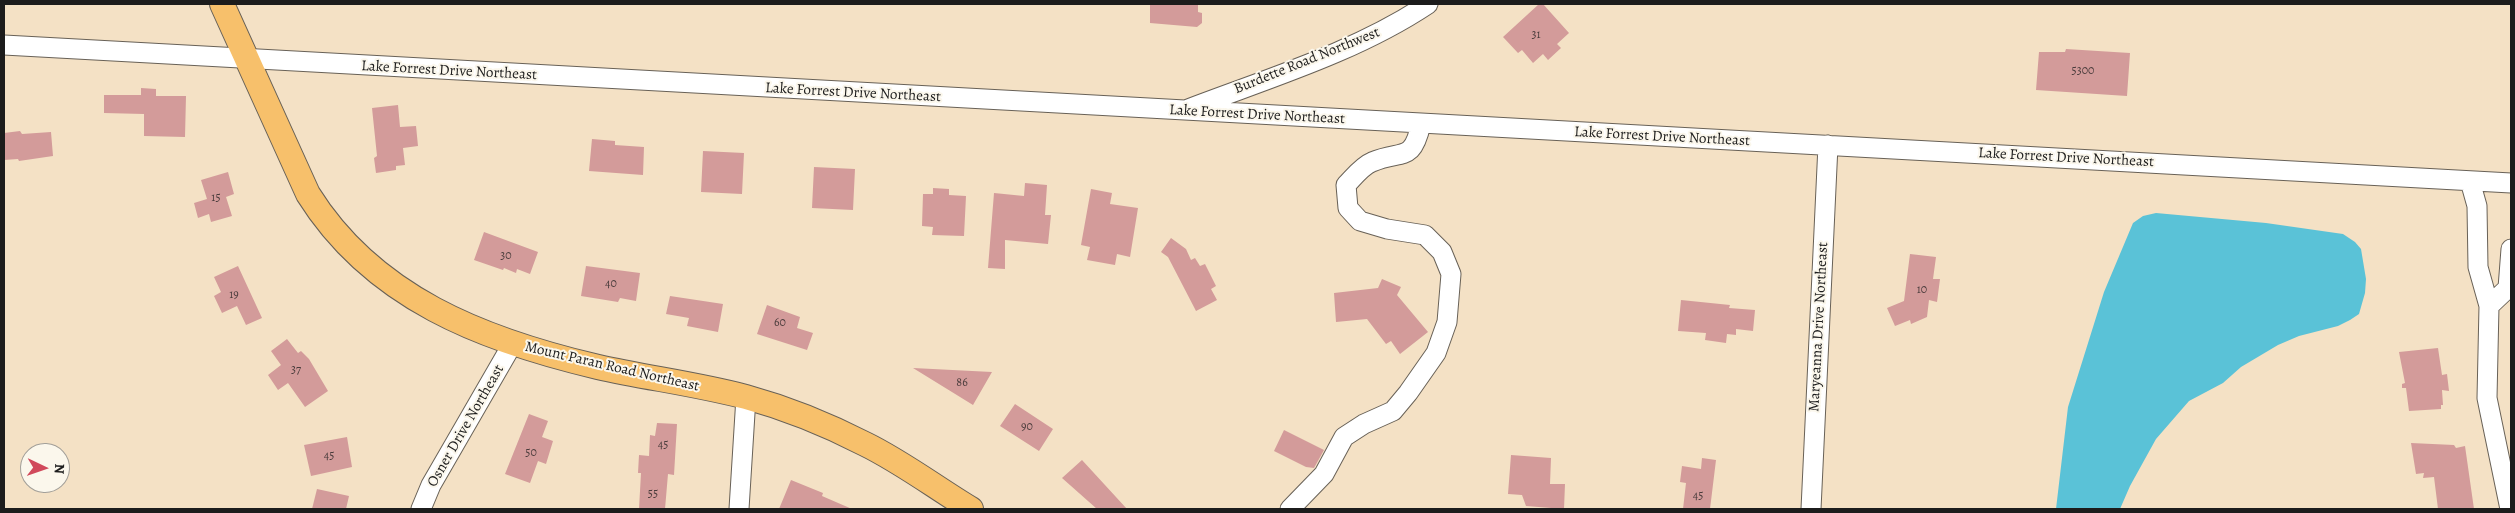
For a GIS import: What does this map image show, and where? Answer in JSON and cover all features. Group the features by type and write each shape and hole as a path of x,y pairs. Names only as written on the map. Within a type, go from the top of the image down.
{"main road":[{"name":"Mount Paran Road Northeast","path":"222,4 308,194 324,219 344,242 380,275 421,304 466,326 513,343 597,367 746,397 806,418 866,444 971,509"}],"street":[{"name":"Burdette Road Northwest","path":"1182,111 1360,43 1406,19 1428,4"},
{"name":"Lake Forrest Drive Northeast","path":"4,45 246,60 2511,183"},
{"path":"1290,509 1324,474 1344,437 1364,424 1393,411 1436,352 1444,330 1451,274 1442,252 1426,235 1387,229 1360,221 1348,208 1346,185 1370,162 1410,151 1417,143 1421,124"},
{"name":"Maryeanna Drive Northeast","path":"1811,509 1828,145"},
{"path":"2470,181 2477,206 2478,267 2490,306 2487,398 2510,509"},
{"path":"2478,267 2494,270 2511,257"},
{"path":"2490,306 2508,288 2511,257"},
{"name":"Osner Drive Northeast","path":"421,509 430,485 513,343"},
{"path":"739,509 746,397"}],"water":[{"path":"2156,213 2266,223 2343,234 2355,242 2361,249 2366,279 2365,293 2359,314 2338,326 2299,336 2278,345 2241,367 2223,383 2189,401 2156,439 2130,486 2120,509 2056,509 2068,407 2104,292 2133,223 2143,216"}],"building":[{"path":"1150,4 1198,4 1198,12 1202,13 1202,23 1197,27 1150,23"},
{"path":"1539,4 1543,4 1569,33 1557,44 1561,48 1548,60 1543,54 1533,63 1522,50 1518,53 1503,37"},
{"path":"2066,49 2130,53 2127,96 2036,90 2039,52 2065,52"},
{"path":"141,88 156,89 156,96 186,96 185,137 144,136 144,114 104,113 104,95 141,95"},
{"path":"398,105 400,127 416,126 418,146 403,148 405,165 396,166 396,170 376,173 374,158 377,156 372,108"},
{"path":"20,131 22,134 51,132 53,156 19,161 18,159 4,160 4,133"},
{"path":"592,139 615,141 615,145 644,147 643,175 589,171"},
{"path":"703,151 744,153 742,194 701,192"},
{"path":"814,167 855,169 853,210 812,208"},
{"path":"228,172 234,194 226,197 232,216 211,222 209,214 198,218 194,203 207,199 201,180"},
{"path":"1025,183 1047,185 1045,215 1051,215 1048,244 1005,240 1005,269 988,268 994,193 1024,196"},
{"path":"933,188 949,189 949,195 966,196 964,236 932,235 933,227 922,226 923,194 933,194"},
{"path":"1091,189 1112,193 1110,204 1138,208 1130,257 1117,254 1115,265 1087,260 1090,247 1081,245"},
{"path":"484,232 538,252 530,274 517,269 516,273 504,268 503,270 474,260"},
{"path":"1171,238 1186,249 1191,260 1195,258 1200,266 1205,264 1216,286 1211,289 1217,300 1196,311 1168,257 1161,252"},
{"path":"1910,254 1936,257 1933,279 1940,279 1937,302 1929,300 1927,317 1911,324 1910,320 1895,326 1887,308 1904,301"},
{"path":"238,266 262,318 246,325 237,306 222,313 214,296 221,292 214,277"},
{"path":"586,266 640,273 636,301 620,298 618,302 581,296"},
{"path":"1382,279 1401,287 1397,295 1428,332 1400,354 1391,341 1386,344 1367,319 1336,322 1334,293 1378,288"},
{"path":"670,296 723,304 718,332 687,326 689,318 666,314"},
{"path":"1681,300 1730,305 1729,308 1755,310 1753,331 1736,329 1736,335 1727,334 1726,343 1705,340 1706,333 1678,331"},
{"path":"767,305 800,317 797,328 813,333 807,350 757,334"},
{"path":"287,339 298,353 301,351 309,359 328,391 305,407 288,383 278,390 268,375 281,365 271,351"},
{"path":"2438,348 2442,375 2447,374 2449,391 2442,390 2443,405 2441,405 2441,409 2409,411 2406,388 2402,388 2402,384 2405,383 2399,352"},
{"path":"913,368 992,372 973,405"},
{"path":"1015,404 1053,429 1039,451 1000,426"},
{"path":"529,414 548,421 542,437 553,441 546,464 538,461 530,483 505,474"},
{"path":"657,423 677,424 674,475 668,474 665,509 639,509 641,473 638,473 639,455 649,456 650,435 655,436"},
{"path":"1284,430 1324,450 1314,468 1306,467 1274,451"},
{"path":"347,437 352,467 311,476 304,445"},
{"path":"2411,443 2454,445 2456,448 2465,446 2474,509 2438,509 2434,477 2423,478 2424,473 2416,474"},
{"path":"1511,455 1551,458 1550,484 1565,484 1564,509 1526,506 1522,495 1508,494"},
{"path":"1702,458 1716,460 1710,509 1683,509 1686,483 1680,482 1682,466 1701,469"},
{"path":"1082,460 1127,509 1097,509 1062,478"},
{"path":"791,480 823,493 822,496 852,509 779,509"},
{"path":"317,489 349,496 346,509 312,509"}]}
